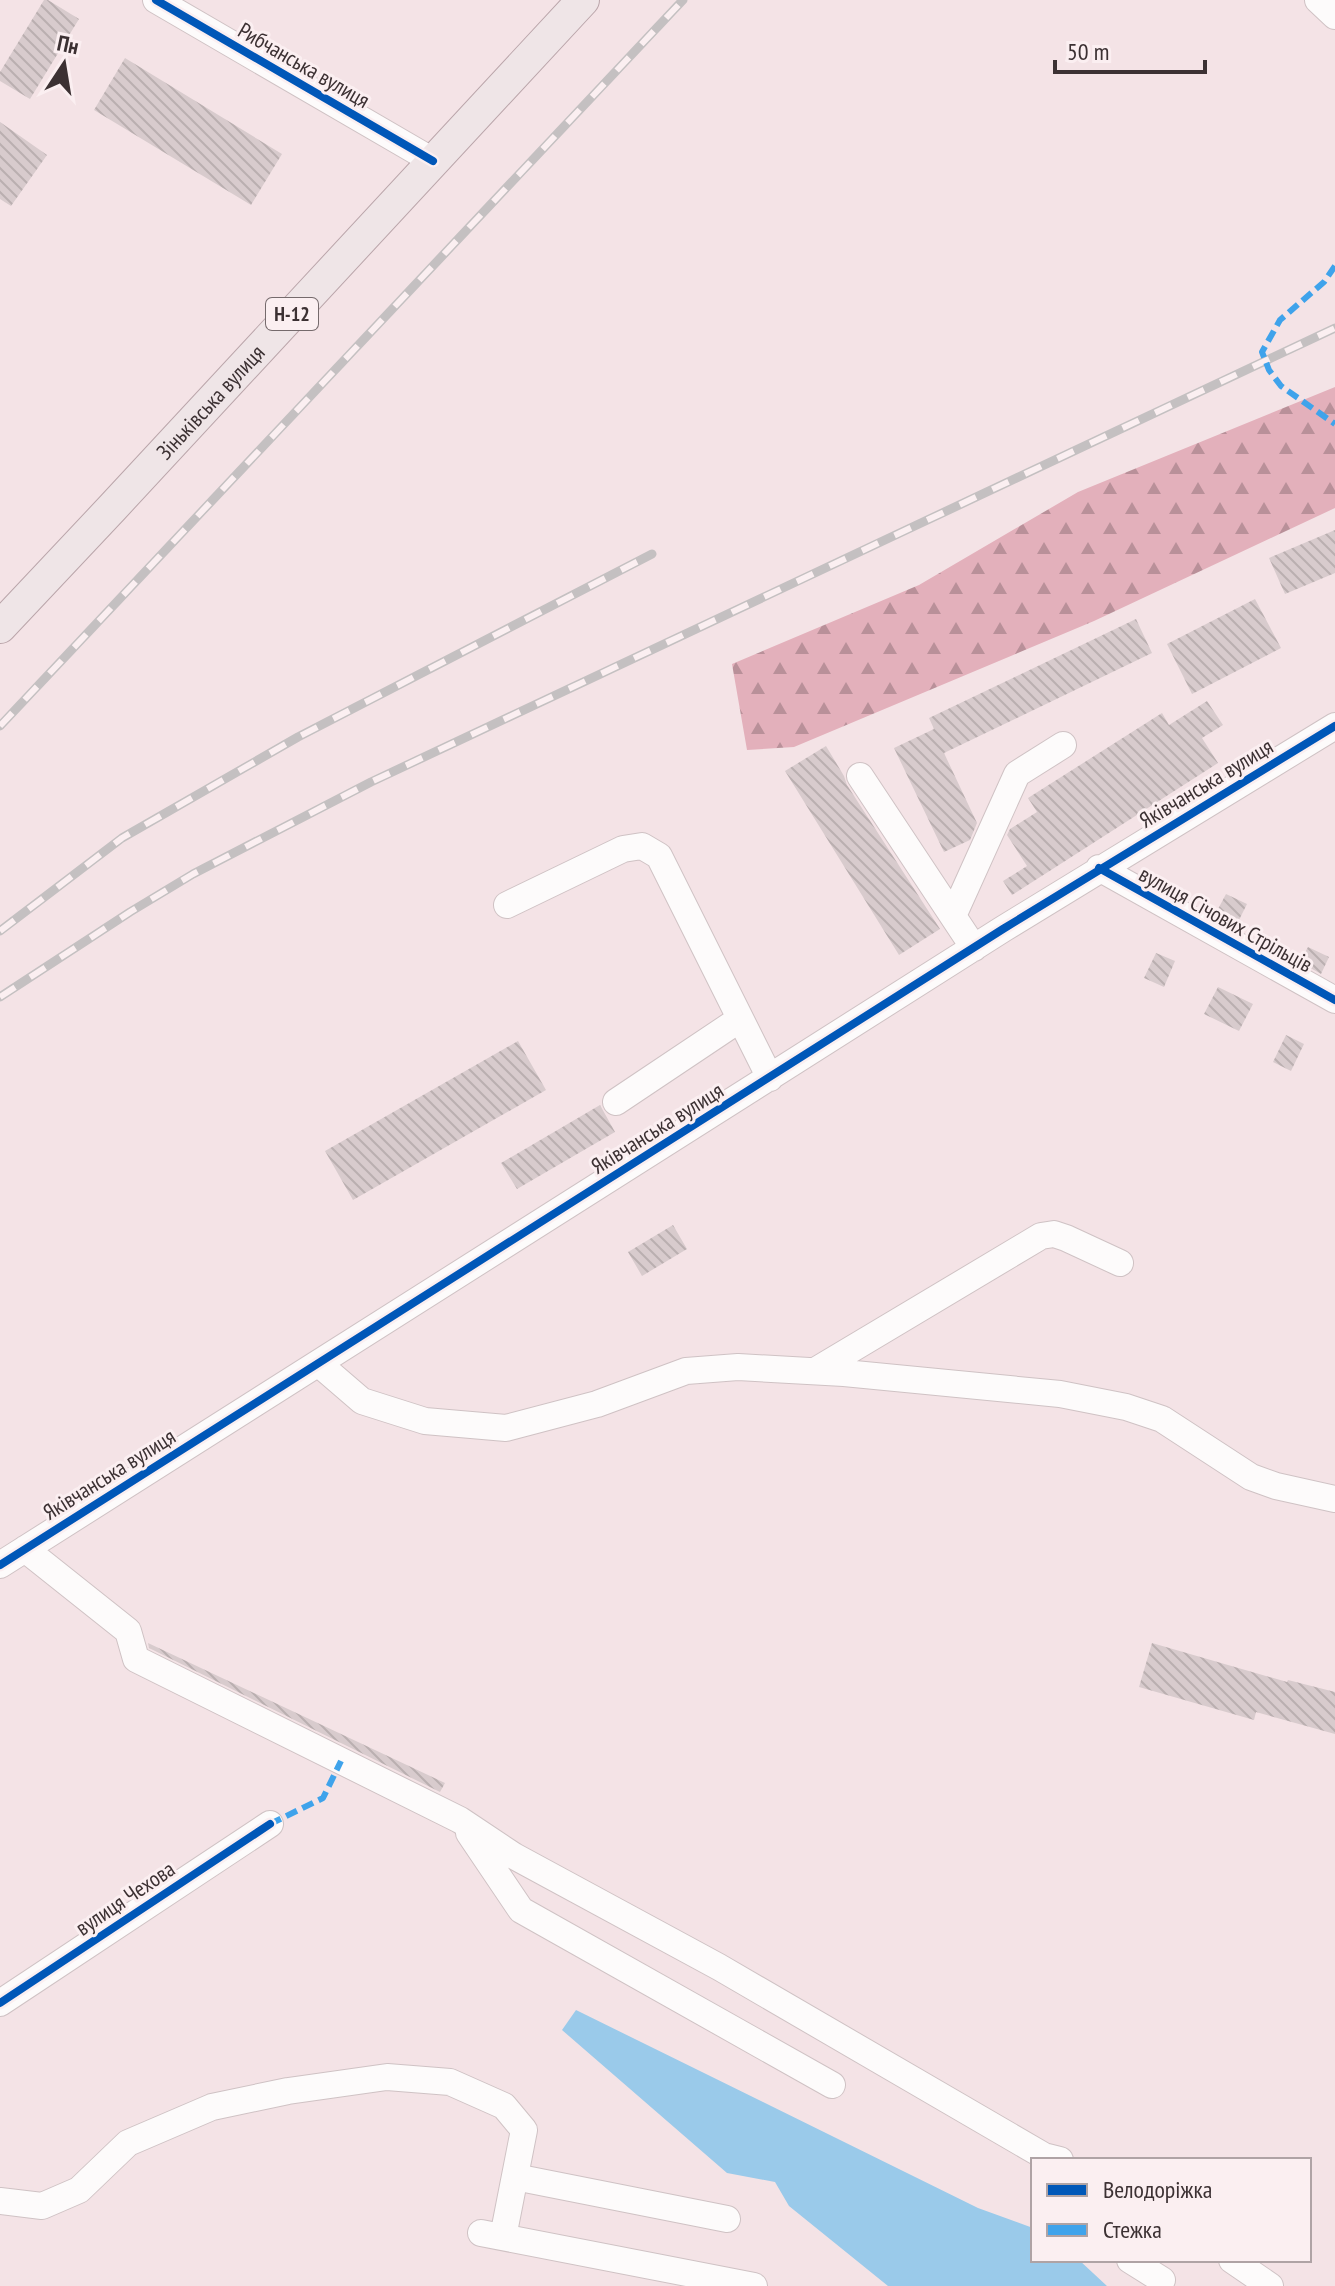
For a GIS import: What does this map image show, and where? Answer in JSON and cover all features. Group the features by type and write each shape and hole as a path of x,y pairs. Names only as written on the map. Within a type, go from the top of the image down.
{"main road":[{"name":"Зіньківська вулиця","path":"0,627 583,0"}],"street":[{"name":"Рибчанська вулиця","path":"156,0 433,161"},
{"path":"1318,0 1335,16"},
{"name":"Яківчанська вулиця","path":"0,1565 1099,868 1335,726"},
{"path":"953,916 1017,774 1063,745"},
{"path":"860,776 974,948"},
{"path":"507,905 623,849 642,846 659,856 770,1078"},
{"name":"вулиця Січових Стрільців","path":"1099,868 1335,1000"},
{"path":"616,1102 740,1019"},
{"path":"815,1371 1041,1236 1054,1234 1066,1238 1120,1263"},
{"path":"319,1364 362,1401 425,1421 506,1428 597,1404 686,1371 738,1367 815,1371 1060,1394 1126,1407 1162,1419 1251,1477 1335,1499"},
{"path":"25,1549 128,1631 136,1659 460,1820 514,1856 719,1967 1052,2158"},
{"path":"460,1820 521,1910 832,2085"},
{"name":"вулиця Чехова","path":"0,2003 270,1824"},
{"path":"0,2201 42,2206 79,2190 128,2143 212,2107 288,2091 387,2077 450,2082 504,2106 524,2130 515,2177 492,2235 754,2286"},
{"path":"515,2177 727,2219"},
{"path":"1133,2262 1163,2284"},
{"path":"1235,2262 1270,2286"}],"green space":[{"path":"1335,387 1335,508 1094,621 794,747 747,750 732,664 919,585 1078,492"}],"water":[{"path":"576,2010 978,2208 1031,2227 1031,2262 1081,2262 1107,2286 888,2286 789,2206 775,2182 727,2173 562,2030"}],"building":[{"path":"44,0 79,19 30,99 0,81 0,72"},
{"path":"125,58 282,154 251,205 94,110"},
{"path":"0,122 47,155 11,206 0,199"},
{"path":"1335,530 1335,573 1285,594 1269,558"},
{"path":"1255,599 1281,648 1192,694 1167,644"},
{"path":"1136,619 1152,653 944,753 977,823 970,840 944,852 894,748 934,729 929,718"},
{"path":"1207,701 1223,725 1202,738 1218,763 1012,895 1003,881 1027,866 1007,835 1010,829 1037,812 1028,798 1162,713 1169,725"},
{"path":"826,746 847,785 940,929 899,955 785,771"},
{"path":"1226,894 1247,904 1238,922 1217,911"},
{"path":"1308,947 1329,957 1321,974 1300,962"},
{"path":"1156,953 1175,961 1164,987 1144,978"},
{"path":"1218,987 1253,1004 1239,1031 1204,1014"},
{"path":"1286,1035 1304,1044 1291,1071 1273,1062"},
{"path":"518,1041 546,1090 353,1200 325,1151"},
{"path":"600,1105 615,1132 517,1189 501,1163"},
{"path":"673,1225 687,1249 642,1276 628,1252"},
{"path":"148,1643 445,1783 440,1792 149,1648"},
{"path":"1152,1643 1287,1682 1335,1692 1335,1734 1256,1712 1254,1720 1139,1687"}],"railway":[{"path":"0,726 683,0"},
{"path":"0,997 193,874 371,782 1335,328"},
{"path":"0,931 122,838 298,737 652,554"}],"marked path":[{"path":"1335,266 1324,282 1280,320 1262,352 1269,370 1281,386 1335,424"},
{"path":"270,1824 323,1798 341,1761"}],"cycle path":[{"path":"156,0 433,161"},
{"path":"0,1565 1003,929 1335,726"},
{"path":"1099,868 1335,1000"},
{"path":"0,2003 270,1824"}]}
